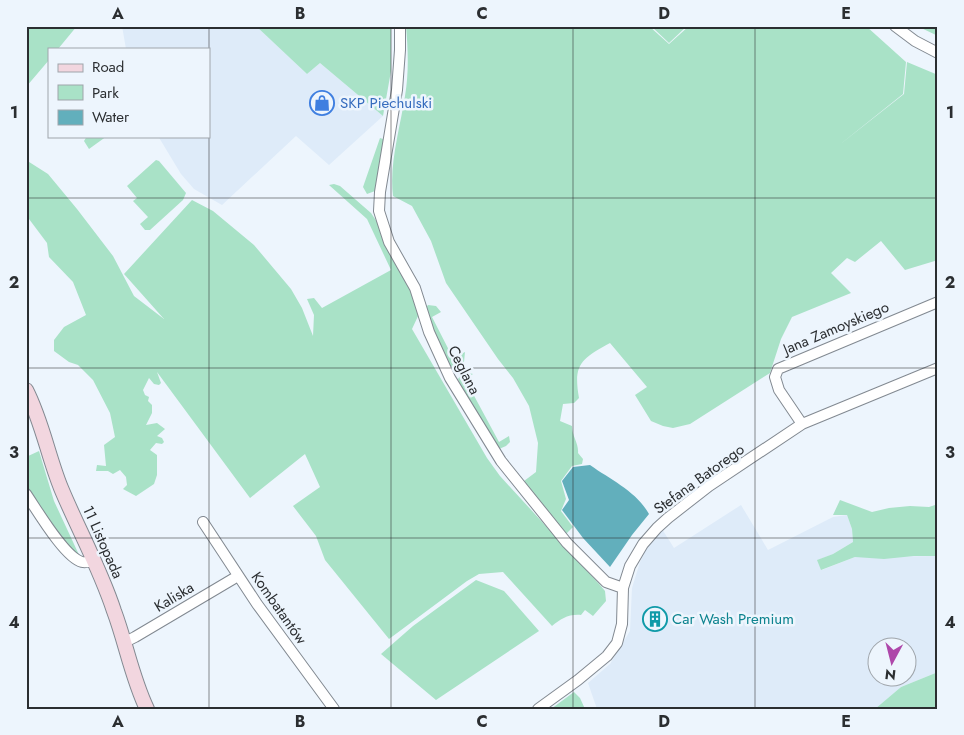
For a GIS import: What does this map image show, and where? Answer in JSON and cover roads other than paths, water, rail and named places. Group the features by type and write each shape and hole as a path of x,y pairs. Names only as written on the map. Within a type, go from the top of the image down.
{"main road":[{"name":"11 Listopada","path":"28,396 62,489 109,595 135,679 147,709"}],"street":[{"name":"Ceglana","path":"400,26 400,50 393,118 380,192 379,214 390,242 415,288 429,332 450,378 501,461 568,543 606,582 622,588"},
{"path":"894,26 915,42 938,53"},
{"name":"Jana Zamoyskiego","path":"802,424 779,390 775,377 778,369 938,302"},
{"name":"Stefana Batorego","path":"538,709 608,656 617,643 622,624 622,588 630,566 643,544 657,528 709,486 802,424 938,368"},
{"path":"26,494 55,536 72,556 80,562 94,560"},
{"name":"Kombatantów","path":"203,522 238,576 334,709"},
{"name":"Kaliska","path":"124,642 238,576"}],"water":[{"path":"590,465 630,492 649,514 610,567 583,538 562,510 569,500 562,481 573,467"}],"place":[{"name":"SKP Piechulski","path":"322,103"},
{"name":"Car Wash Premium","path":"655,619"}]}
